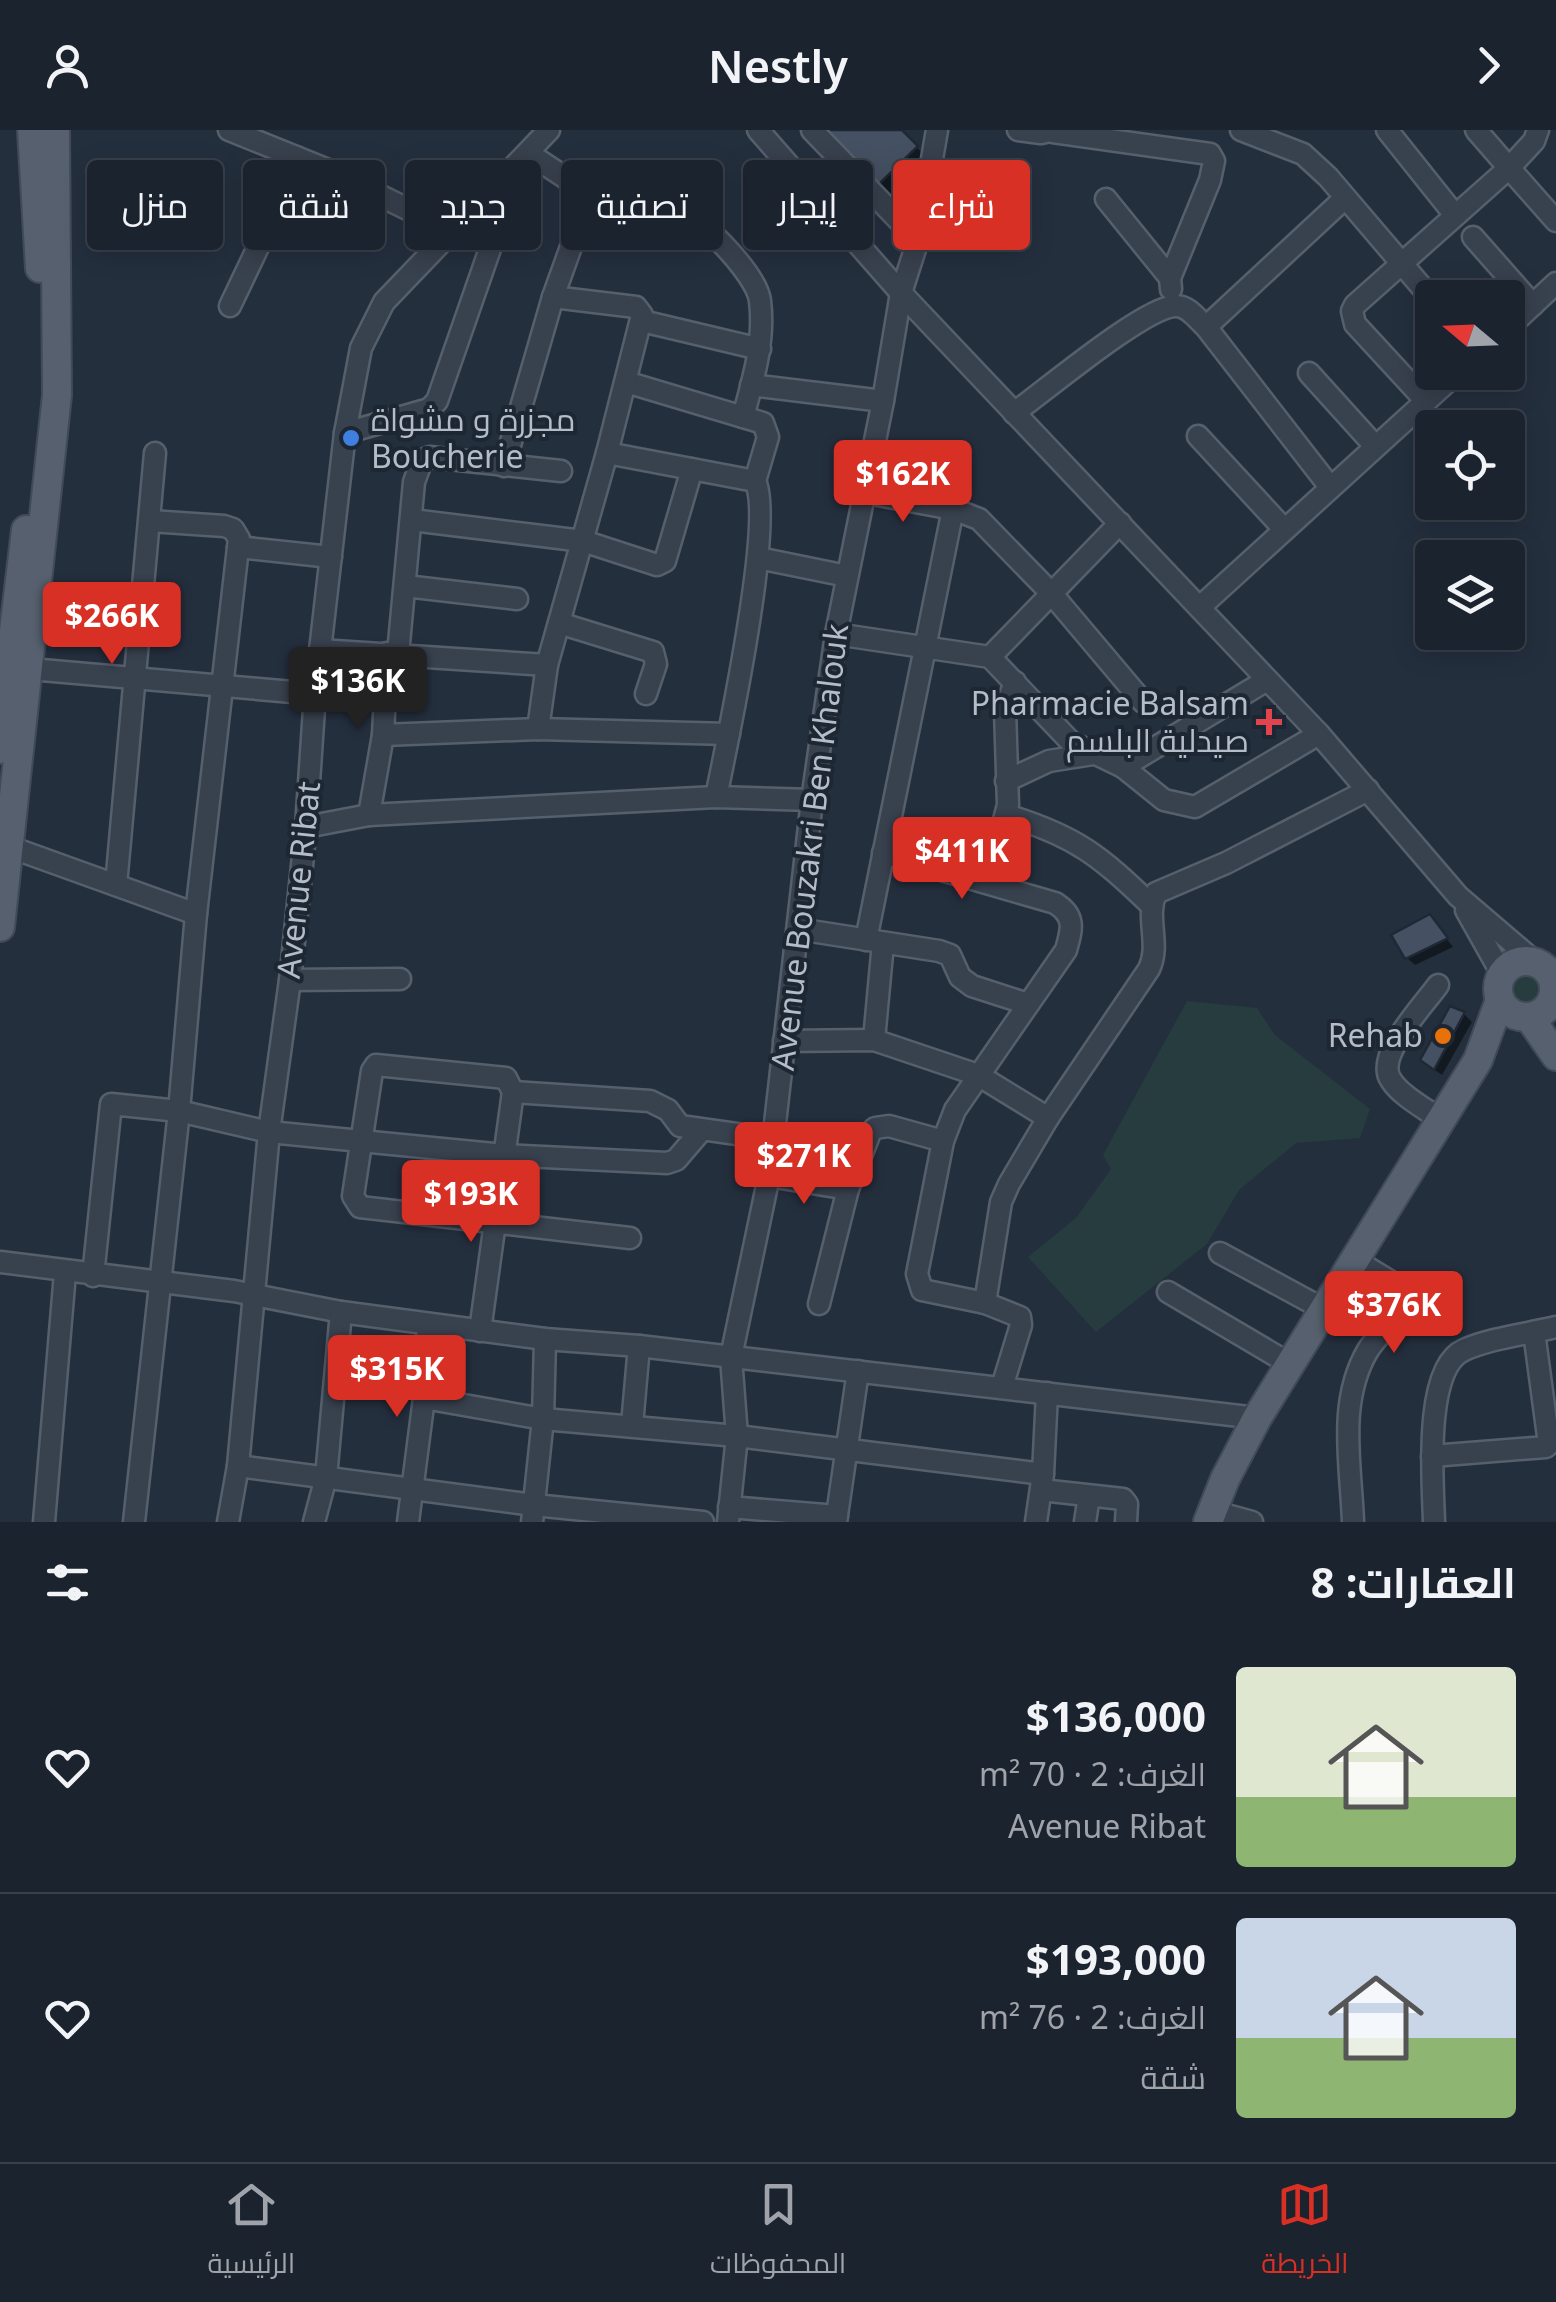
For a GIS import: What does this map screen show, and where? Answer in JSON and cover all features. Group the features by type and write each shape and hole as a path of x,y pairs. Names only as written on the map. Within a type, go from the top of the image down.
{"main road":[{"path":"0,749 40,408 41,279 32,130"},
{"path":"0,927 57,394 55,130"},
{"path":"1210,1516 1257,1418 1478,1060 1534,1000 1554,981 1544,963 1516,962 1534,1000 1556,1056"}],"street":[{"path":"229,130 405,209"},
{"name":"Avenue Ribat","path":"521,160 549,130"},
{"path":"758,130 901,293 1319,734 1458,896 1534,1000"},
{"path":"812,130 893,214"},
{"path":"1018,130 1054,131 1210,154 1214,161 1210,180 1170,278 1174,306"},
{"path":"1241,130 1303,154 1415,280"},
{"path":"1387,130 1454,214"},
{"path":"1476,130 1556,221"},
{"path":"1426,401 1355,324 1355,305 1509,168 1534,141 1538,130"},
{"name":"Avenue Bouzakri Ben Khalouk","path":"927,160 930,135"},
{"path":"528,153 561,175"},
{"path":"230,306 280,201 296,157"},
{"path":"1206,327 1345,198"},
{"path":"1106,199 1170,278"},
{"path":"1473,238 1533,305"},
{"path":"723,249 754,282 760,300 760,349 743,417"},
{"name":"Avenue Ribat","path":"228,1522 238,1466 252,1294 290,980 315,694 345,433 366,333 384,302 432,250"},
{"path":"345,433 429,410 437,401 490,250"},
{"path":"504,466 570,250"},
{"name":"Avenue Bouzakri Ben Khalouk","path":"729,1514 736,1436 731,1357 769,1176 812,800 836,634 901,293 915,250"},
{"path":"1525,312 1556,284"},
{"path":"538,729 547,665 642,321 641,310 636,307 553,298"},
{"path":"1014,414 1146,316 1174,306 1186,308 1206,327 1330,488"},
{"path":"642,321 760,349"},
{"path":"1308,373 1375,446"},
{"path":"626,382 764,423 768,430 755,481 762,500 758,558 716,797"},
{"path":"751,385 883,401"},
{"path":"1200,607 1438,390"},
{"path":"1198,436 1284,528"},
{"path":"116,885 155,453"},
{"path":"608,453 755,481"},
{"path":"370,815 405,586 414,482 422,460 430,457 561,470"},
{"path":"412,520 582,540 657,565 666,561 692,469"},
{"path":"862,492 953,509 978,519 1051,594 1142,702"},
{"path":"874,1040 874,941 883,854 953,509"},
{"path":"134,1522 238,547 237,534 224,526 150,521"},
{"path":"990,657 1120,522"},
{"path":"238,547 331,557"},
{"path":"758,558 847,576"},
{"path":"405,586 517,600"},
{"path":"559,624 654,652 656,664 646,694"},
{"path":"836,634 990,657 1071,742 1124,767 1164,800 1195,807 1319,734"},
{"path":"320,650 547,665"},
{"path":"30,669 315,694"},
{"path":"1124,767 1267,680"},
{"path":"987,883 1006,815 1006,709 1014,682"},
{"path":"383,735 538,729 729,734"},
{"path":"1006,780 1050,761 1093,754"},
{"path":"984,1303 1001,1202 1048,1118 1149,969 1154,958 1151,905 1156,893 1226,863 1368,790"},
{"path":"306,827 370,815 716,797 812,800"},
{"path":"1006,815 1092,850 1151,905"},
{"path":"10,847 196,914"},
{"path":"883,854 1055,904 1069,913 1071,920 1066,950 955,1110 943,1140 917,1274 919,1287 928,1292 984,1303 1020,1317 1002,1387"},
{"path":"1458,896 1544,963"},
{"path":"798,929 939,950 950,956 960,977 972,986 1028,1004"},
{"path":"290,980 400,979"},
{"path":"1438,984 1389,1052 1386,1071 1392,1082 1441,1120"},
{"path":"784,1040 874,1040 978,1075 1048,1118"},
{"path":"480,1331 496,1223 504,1155 514,1092 506,1078 376,1065 353,1196 360,1206 496,1223 630,1238"},
{"path":"514,1092 650,1100 668,1110 680,1126 700,1132 772,1139"},
{"path":"93,1276 111,1104 179,1112 269,1132 504,1155 667,1163 676,1160 700,1132"},
{"path":"819,1304 848,1189 875,1128 889,1126 943,1140"},
{"path":"769,1176 848,1189"},
{"path":"1220,1253 1325,1310"},
{"path":"1353,1522 1348,1417 1351,1390 1368,1351 1411,1294 1355,1260"},
{"path":"0,1262 93,1276 159,1280 341,1312 545,1340 639,1346 1257,1418"},
{"path":"44,1522 65,1272"},
{"path":"1168,1292 1290,1364"},
{"path":"314,1522 326,1477 341,1312"},
{"path":"408,1522 424,1398 428,1324"},
{"path":"1434,1522 1432,1456 1440,1381 1448,1364 1461,1351 1556,1327"},
{"path":"1432,1456 1550,1444 1534,1332"},
{"path":"533,1514 543,1419 545,1340"},
{"path":"632,1426 639,1346"},
{"path":"729,1514 837,1519 858,1371"},
{"path":"1036,1522 1047,1392"},
{"path":"424,1398 543,1419 736,1436 1042,1482 1089,1496 1123,1500 1127,1504 1126,1522"},
{"path":"238,1466 414,1489 533,1514 702,1522"},
{"path":"1086,1522 1089,1496"},
{"path":"1210,1516 1252,1522"}],"green space":[{"path":"1526,967 1541,974 1548,989 1541,1004 1526,1011 1511,1004 1504,989 1511,974"},
{"path":"1187,1001 1257,1008 1275,1035 1370,1109 1360,1138 1296,1143 1239,1190 1207,1244 1096,1332 1028,1257 1076,1218 1111,1169 1103,1155"}],"building":[{"path":"822,130 902,130 918,146 904,160 893,160 893,170 876,187 873,160 850,160"},
{"path":"1430,914 1448,938 1405,959 1391,935"},
{"name":"Rehab","path":"1450,1006 1465,1012 1434,1070 1420,1060"}],"place":[{"name":"مجزرة و مشواة Boucherie","path":"351,438"},
{"name":"Pharmacie Balsam صيدلية البلسم","path":"1269,722"},
{"name":"Rehab","path":"1443,1036"}]}
